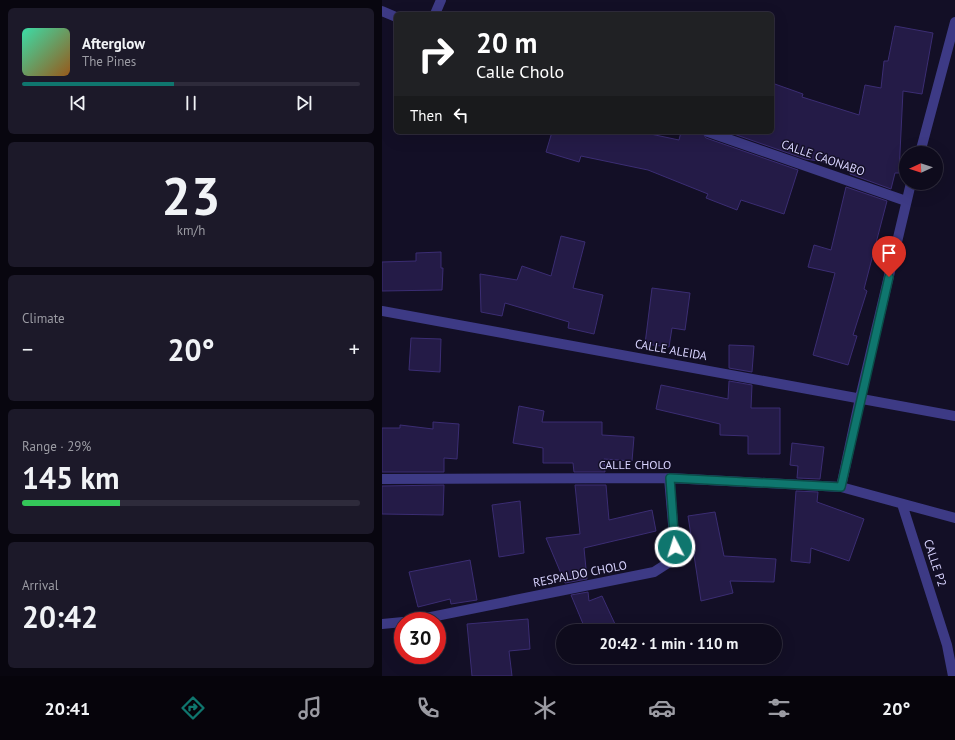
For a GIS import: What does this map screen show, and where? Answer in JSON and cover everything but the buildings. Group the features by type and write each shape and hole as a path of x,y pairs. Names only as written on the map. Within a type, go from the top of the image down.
{"street":[{"path":"436,12 441,0"},
{"path":"382,11 394,16"},
{"path":"922,146 955,22"},
{"name":"CALLE CAONABO","path":"714,134 906,201"},
{"path":"841,487 860,398 909,190"},
{"name":"CALLE ALEIDA","path":"382,311 955,416"},
{"name":"CALLE CHOLO","path":"382,479 670,478 841,487 955,518"},
{"name":"RESPALDO CHOLO","path":"446,614 654,572 668,563 675,547 670,478"},
{"name":"CALLE P2","path":"902,504 947,645 953,676"},
{"path":"382,624 394,623"}],"route":[{"path":"675,547 670,478 739,483 841,487 860,398 889,277"}]}
